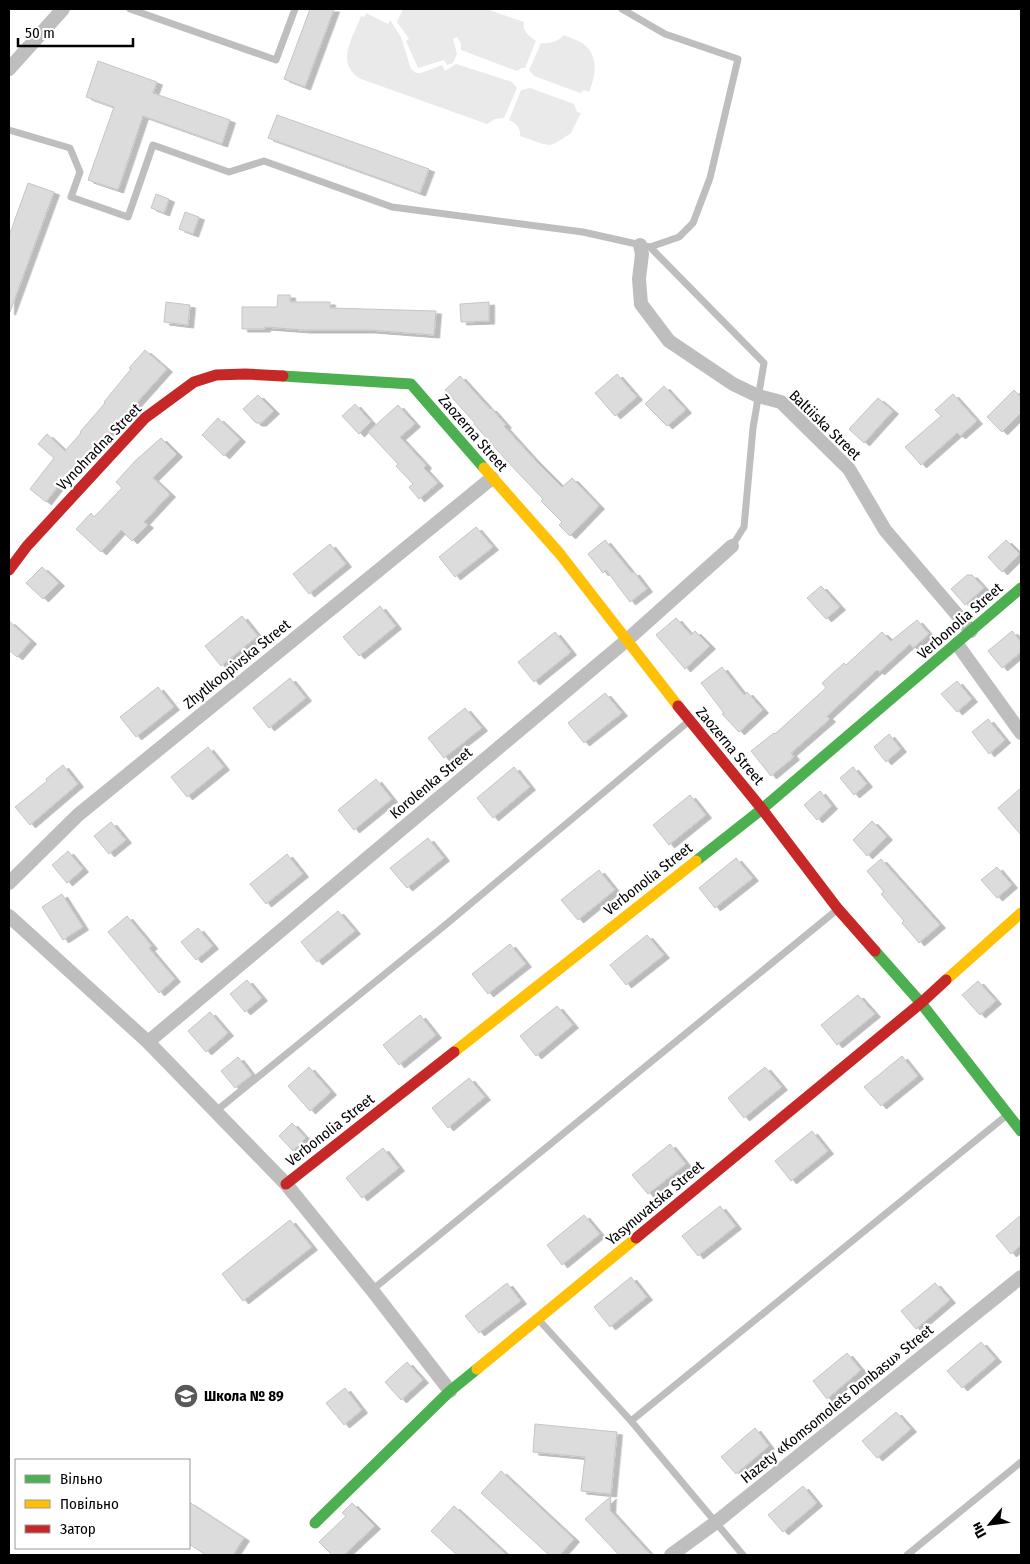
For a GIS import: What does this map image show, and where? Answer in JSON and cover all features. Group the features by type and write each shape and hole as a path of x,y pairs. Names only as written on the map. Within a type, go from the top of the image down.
{"street":[{"path":"9,69 63,9"},
{"name":"Baltiiska Street","path":"645,246 638,279 641,304 669,341 733,384 758,396 781,402 849,469 886,530 971,631"},
{"name":"Vynohradna Street","path":"9,570 27,546 144,418 194,382 216,375 245,374 411,384"},
{"name":"Zaozerna Street","path":"411,384 560,554 689,721 762,808 838,908 921,1003 1021,1131"},
{"name":"Zhytlkoopivska Street","path":"9,883 78,815 492,478"},
{"name":"Korolenka Street","path":"148,1042 627,640 732,546"},
{"name":"Verbonolia Street","path":"286,1184 762,808 1021,588"},
{"path":"957,644 1021,733"},
{"name":"Yasynuvatska Street","path":"315,1523 450,1391 921,1003 1021,913"},
{"path":"9,916 148,1042 286,1184 372,1290 450,1391"},
{"name":"Hazety «Komsomolets Donbasu» Street","path":"671,1555 714,1523 1021,1277"}],"lane":[{"path":"130,9 276,60 295,9"},
{"path":"9,130 70,148 80,172 71,196 128,217 153,145 229,172 264,161 392,207 583,232 645,246 679,237 693,224 710,178 738,59 665,34 622,9"},
{"path":"645,246 764,363 753,428 744,526 732,546"},
{"path":"216,1111 452,920 689,721"},
{"path":"372,1290 838,908"},
{"path":"632,1421 1008,1114"},
{"path":"538,1319 632,1421 714,1523 743,1555"},
{"path":"907,1555 1021,1462"}],"shaded area":[{"path":"403,9 486,9 524,22 525,31 536,41 525,68 517,71 461,50 461,43 457,37 453,39 457,54 453,63 447,65 444,60 418,68 406,41 409,39 397,22"},
{"path":"366,13 388,24 390,20 401,37 411,69 416,73 442,65 445,71 456,64 512,82 517,88 504,118 495,119 487,124 361,79 353,73 348,66 348,50 361,16 365,17"},
{"path":"564,35 584,44 593,56 595,68 589,92 584,90 580,93 534,76 529,70 541,43 553,42"},
{"path":"530,88 574,104 577,112 581,113 571,133 550,145 520,136 518,126 509,120 521,90"}],"building":[{"path":"310,9 334,9 305,87 284,79"},
{"path":"98,61 157,82 153,93 230,120 222,144 143,116 118,190 88,180 114,107 86,97"},
{"path":"277,115 429,169 420,193 268,138"},
{"path":"28,183 54,192 9,312 9,236"},
{"path":"156,194 169,199 164,213 151,208"},
{"path":"185,212 199,217 193,234 179,229"},
{"path":"278,295 290,295 290,302 330,302 330,308 436,311 434,335 370,330 304,330 265,327 265,329 242,329 242,307 277,307"},
{"path":"166,302 190,305 188,325 164,322"},
{"path":"489,302 489,321 461,322 460,304"},
{"path":"145,350 167,369 72,475 69,472 46,502 30,489 54,458 38,444 47,434 65,451 105,403 131,369 129,368"},
{"path":"617,374 637,397 615,416 595,393"},
{"path":"460,376 491,408 506,425 504,426 534,459 562,487 572,478 599,506 570,536 559,525 562,522 541,501 543,499 445,390"},
{"path":"664,386 686,410 667,426 645,404"},
{"path":"1014,390 1021,398 1021,413 1002,432 987,417"},
{"path":"953,394 977,421 960,436 957,433 921,465 905,447 941,416 935,410"},
{"path":"258,395 274,411 261,423 256,423 243,409"},
{"path":"878,398 893,411 864,443 849,429"},
{"path":"355,404 371,422 359,434 342,416"},
{"path":"398,405 415,424 400,437 426,465 424,468 438,483 419,499 409,487 413,484 396,466 398,464 368,432"},
{"path":"218,418 240,439 224,456 202,435"},
{"path":"161,438 177,454 153,478 170,494 144,522 148,525 132,541 121,530 101,552 76,529 91,513 94,517 122,488 116,482 135,461"},
{"path":"476,527 493,547 455,577 439,557"},
{"path":"605,540 647,589 630,602 606,570 603,573 588,554"},
{"path":"1006,540 1020,554 1002,572 988,557"},
{"path":"330,544 346,564 309,594 293,574"},
{"path":"42,567 59,583 43,599 26,583"},
{"path":"967,575 972,575 984,588 965,605 951,589"},
{"path":"821,586 840,607 826,619 807,598"},
{"path":"380,606 396,626 359,656 343,637"},
{"path":"242,616 258,636 221,666 205,646"},
{"path":"676,618 691,635 695,631 710,646 685,669 656,635"},
{"path":"917,620 929,634 913,648 910,644 879,672 877,670 827,716 830,719 791,753 794,757 771,776 751,751 775,734 826,688 822,683 844,663 846,665 882,632 891,641"},
{"path":"9,621 31,641 17,657 9,650"},
{"path":"1012,631 1021,642 1021,652 1002,668 988,651"},
{"path":"555,632 571,652 534,682 518,662"},
{"path":"722,667 744,695 747,692 763,710 739,732 722,714 724,713 701,683"},
{"path":"290,678 306,698 269,728 253,708"},
{"path":"957,681 972,699 957,712 941,694"},
{"path":"158,687 174,707 136,737 120,717"},
{"path":"605,693 622,713 584,743 568,723"},
{"path":"465,708 482,728 444,758 428,738"},
{"path":"988,719 1005,740 989,754 972,732"},
{"path":"889,734 901,749 886,762 874,747"},
{"path":"208,747 224,767 187,797 171,777"},
{"path":"63,765 78,784 30,825 15,807 47,781 46,779"},
{"path":"514,767 530,787 493,818 477,798"},
{"path":"853,767 867,784 854,795 840,778"},
{"path":"376,779 392,799 354,830 338,810"},
{"path":"1021,788 1021,835 998,808"},
{"path":"820,791 832,806 817,820 804,805"},
{"path":"690,795 706,815 669,845 653,825"},
{"path":"872,821 887,837 867,856 853,840"},
{"path":"111,822 126,840 109,854 94,836"},
{"path":"428,838 444,858 407,888 390,868"},
{"path":"68,851 83,869 67,883 52,865"},
{"path":"287,854 303,874 266,904 250,884"},
{"path":"736,858 753,878 715,908 699,888"},
{"path":"881,859 940,925 919,943 902,923 904,921 881,894 884,892 867,871"},
{"path":"997,867 1012,885 997,898 981,880"},
{"path":"599,870 615,890 578,920 561,900"},
{"path":"62,894 83,927 63,940 42,907"},
{"path":"338,911 355,931 317,962 301,942"},
{"path":"127,916 152,946 149,948 175,979 159,993 108,932"},
{"path":"198,928 213,946 196,960 181,942"},
{"path":"647,935 664,955 626,985 610,965"},
{"path":"510,944 526,964 488,994 472,974"},
{"path":"247,980 262,998 245,1012 230,994"},
{"path":"978,981 996,1001 980,1015 962,995"},
{"path":"858,995 875,1014 837,1045 821,1025"},
{"path":"557,1006 573,1025 536,1056 520,1036"},
{"path":"210,1012 228,1033 206,1052 188,1031"},
{"path":"420,1015 436,1035 399,1065 383,1045"},
{"path":"902,1056 918,1076 881,1106 864,1087"},
{"path":"238,1057 252,1075 235,1088 221,1071"},
{"path":"309,1067 331,1092 310,1111 288,1086"},
{"path":"765,1067 782,1087 744,1118 728,1098"},
{"path":"469,1078 485,1097 448,1128 432,1108"},
{"path":"292,1123 306,1138 293,1151 279,1136"},
{"path":"812,1131 828,1151 791,1181 775,1161"},
{"path":"670,1144 686,1164 648,1194 632,1175"},
{"path":"383,1148 399,1168 362,1198 346,1178"},
{"path":"720,1206 736,1226 698,1256 682,1236"},
{"path":"584,1215 600,1234 562,1265 547,1245"},
{"path":"1021,1215 1021,1245 1011,1254 996,1236"},
{"path":"290,1220 312,1247 243,1301 222,1274"},
{"path":"631,1277 647,1297 610,1327 594,1307"},
{"path":"507,1283 521,1301 479,1333 465,1316"},
{"path":"935,1283 950,1300 916,1329 901,1311"},
{"path":"981,1342 996,1359 962,1388 947,1371"},
{"path":"847,1353 861,1370 827,1399 813,1381"},
{"path":"407,1362 423,1380 401,1400 385,1382"},
{"path":"345,1388 362,1410 344,1425 326,1403"},
{"path":"896,1412 911,1429 877,1458 862,1441"},
{"path":"535,1424 617,1432 611,1494 581,1491 585,1457 533,1452"},
{"path":"755,1428 769,1446 736,1474 721,1457"},
{"path":"501,1471 574,1539 560,1555 549,1555 481,1493"},
{"path":"803,1486 817,1503 783,1532 768,1515"},
{"path":"611,1496 610,1510 651,1555 619,1555 585,1519"},
{"path":"190,1503 244,1538 233,1555 206,1555 190,1545"},
{"path":"352,1503 375,1526 344,1555 332,1555 319,1542 346,1516 342,1513"},
{"path":"454,1506 507,1555 457,1555 431,1531"}],"traffic: fast":[{"path":"283,376 411,384 484,468"},
{"path":"696,861 762,809 1021,588"},
{"path":"875,951 921,1003 1021,1131"},
{"path":"315,1523 450,1391 477,1369"}],"traffic: slow":[{"path":"484,468 560,554 678,706"},
{"path":"454,1052 696,861"},
{"path":"946,980 1021,913"},
{"path":"477,1369 636,1238"}],"traffic: jam":[{"path":"9,570 27,546 145,418 194,382 216,375 283,376"},
{"path":"678,706 762,809 838,909 875,951"},
{"path":"636,1238 921,1003 946,980"},
{"path":"286,1184 454,1052"}],"place":[{"name":"Школа № 89","path":"186,1396"}]}
